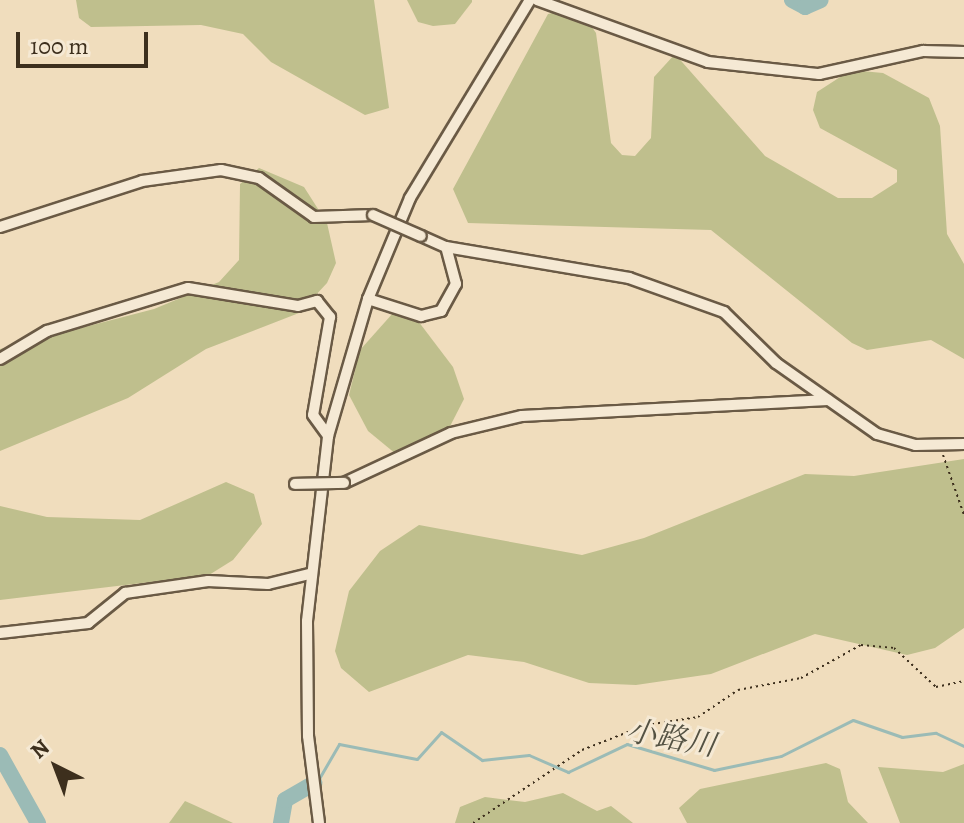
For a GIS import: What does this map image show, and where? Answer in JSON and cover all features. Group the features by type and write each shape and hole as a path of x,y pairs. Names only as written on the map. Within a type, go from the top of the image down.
{"street":[{"path":"319,823 308,736 309,574 328,436 368,299 435,150 530,0"},
{"path":"537,0 708,62 819,74 923,51 964,52"},
{"path":"0,227 142,181 221,170 259,178 314,217 373,215 446,247 629,278 724,312 828,400 877,434 940,446 964,444"},
{"path":"368,299 421,316 441,311 456,284 446,247"},
{"path":"0,359 47,331 188,288 298,306 317,301 330,317 313,415 328,436"},
{"path":"295,484 344,483 451,433 522,416 828,400"},
{"path":"0,633 88,623 125,593 208,581 268,584 309,574"}],"path":[{"path":"940,446 964,515"},
{"path":"473,823 582,750 646,725 698,717 738,690 801,678 861,645 894,648 936,687 964,681"}],"green space":[{"path":"76,0 374,0 389,108 365,115 271,62 243,34 201,25 91,27 79,18"},
{"path":"407,0 472,2 455,24 433,26 418,22"},
{"path":"578,7 596,33 611,143 622,155 635,156 651,138 654,77 675,54 765,156 838,198 872,198 897,182 897,170 820,128 813,110 817,92 851,70 883,73 929,98 940,126 947,234 964,264 964,359 931,340 867,350 852,343 711,230 468,223 453,189 548,14"},
{"path":"259,168 304,187 327,223 336,263 327,283 299,313 206,349 128,398 0,451 0,349 154,309 219,282 239,260 240,184"},
{"path":"409,309 453,367 464,399 444,438 402,459 368,431 349,395 360,350 393,313"},
{"path":"964,459 964,628 935,648 907,655 815,634 711,674 636,685 589,683 524,662 468,655 369,692 341,668 335,651 349,591 380,551 419,525 582,555 644,538 805,474 854,476"},
{"path":"226,482 254,494 262,524 233,560 209,575 0,600 0,506 47,517 140,520"},
{"path":"826,763 840,769 848,802 868,823 687,823 679,808 700,789"},
{"path":"964,764 964,823 900,823 878,767 943,772"},
{"path":"563,793 597,811 611,806 633,823 455,823 460,807 485,797 525,802"},
{"path":"185,801 194,805 233,823 169,823"}],"waterway":[{"path":"792,0 805,7 821,0"},
{"name":"小路川","path":"317,782 339,744 417,759 441,732 482,760 529,755 568,772 627,744 714,770 781,756 853,720 902,737 936,733 964,746"},
{"path":"0,755 38,823"},
{"path":"281,823 285,800 315,783"}]}
